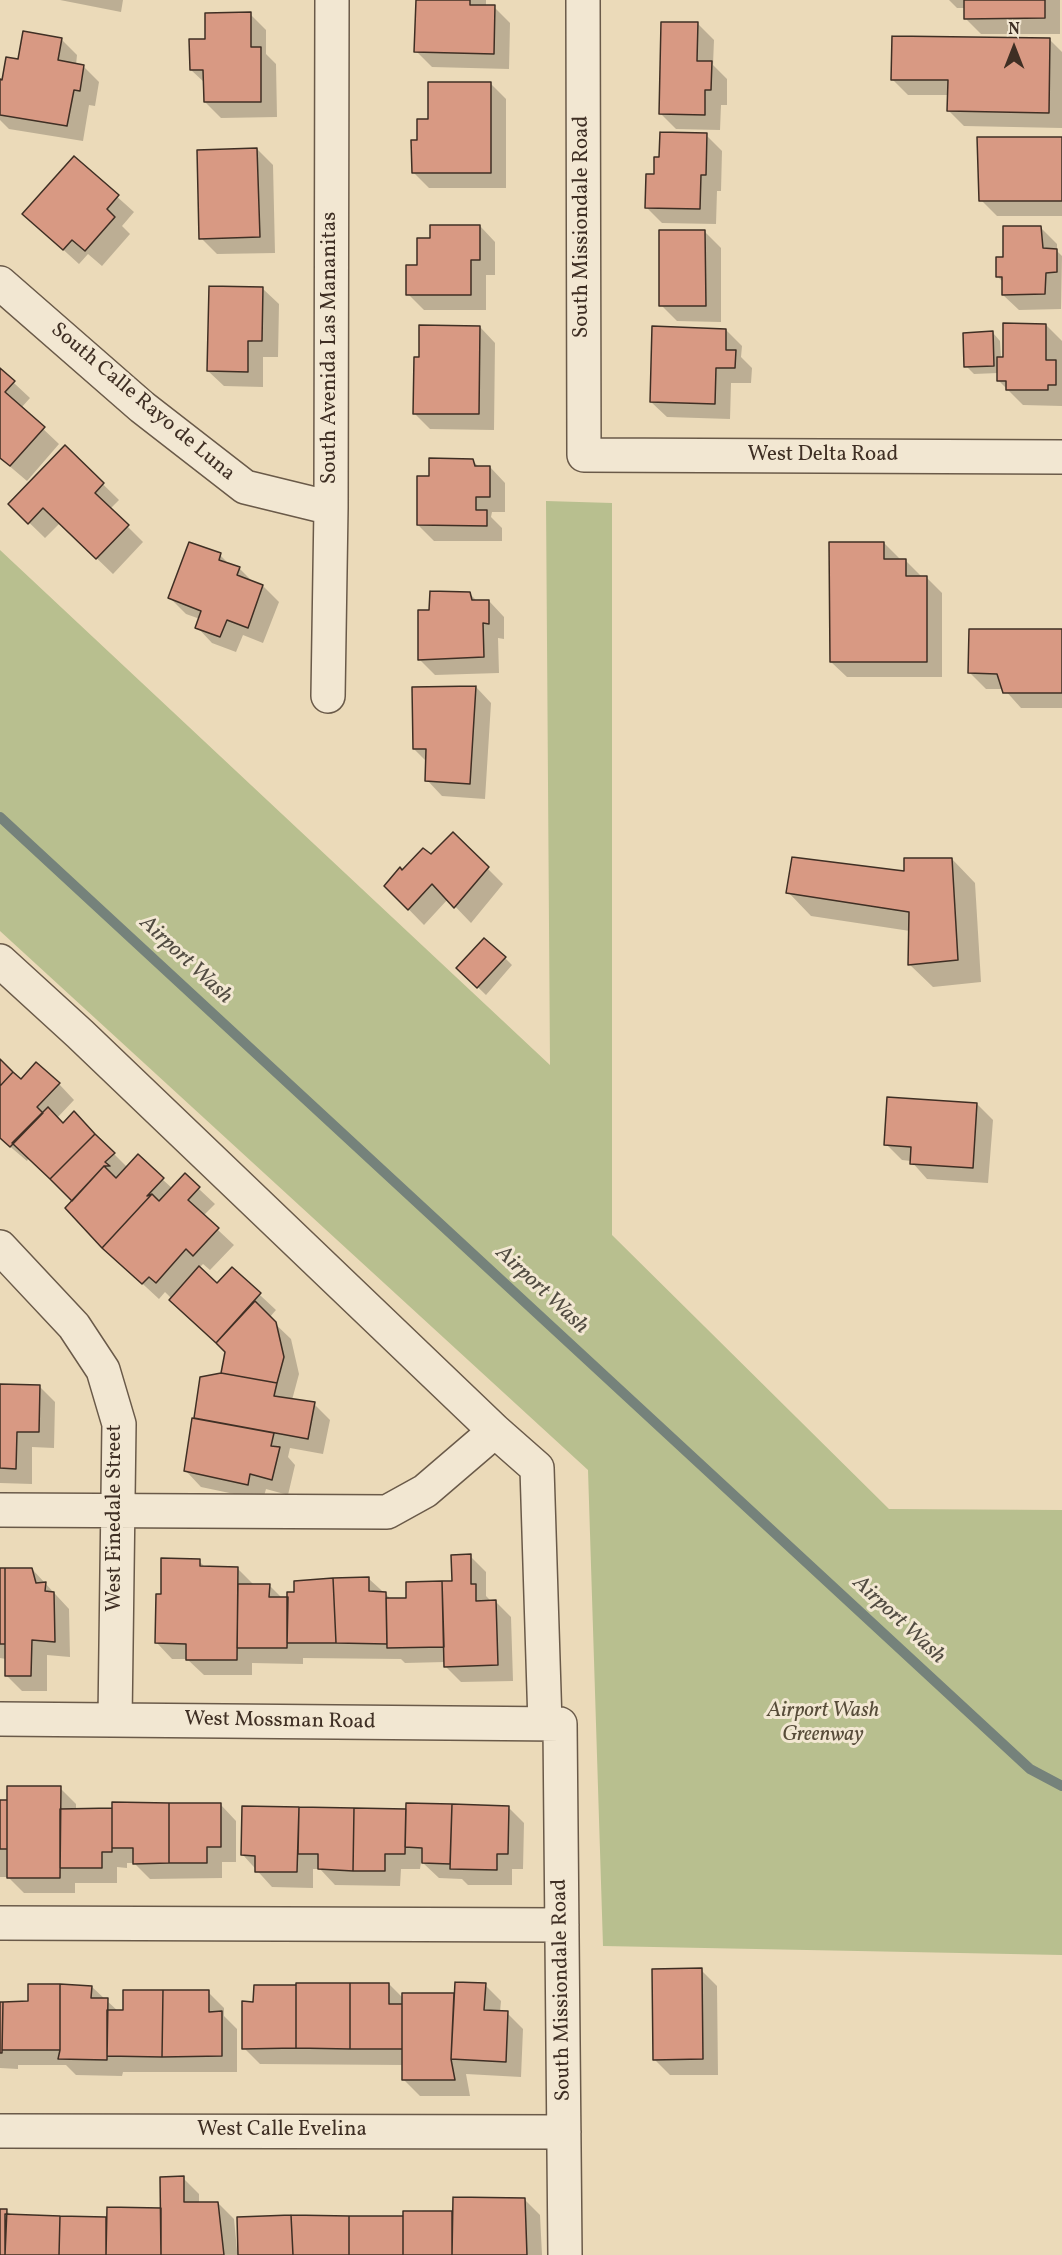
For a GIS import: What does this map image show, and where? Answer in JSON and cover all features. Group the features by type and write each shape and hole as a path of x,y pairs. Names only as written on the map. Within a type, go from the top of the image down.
{"street":[{"name":"South Avenida Las Mananitas","path":"328,696 331,508 332,0"},
{"name":"South Missiondale Road","path":"583,0 584,455"},
{"name":"South Calle Rayo de Luna","path":"0,283 142,407 244,488 331,508"},
{"name":"West Delta Road","path":"584,455 1062,457"},
{"name":"South Missiondale Road","path":"0,961 88,1042 495,1431 537,1468 553,1724 562,1925 565,2255"},
{"name":"West Finedale Street","path":"0,1247 74,1326 103,1370 119,1424 115,1720"},
{"path":"0,1510 387,1512 425,1491 495,1431"},
{"name":"West Mossman Road","path":"0,1719 553,1724"},
{"path":"0,1923 562,1925"},
{"name":"West Calle Evelina","path":"0,2131 564,2132"}],"green space":[{"name":"Airport Wash Greenway","path":"546,501 612,503 612,1235 889,1509 1062,1510 1062,1955 603,1946 588,1470 0,931 0,550 550,1065"}],"building":[{"path":"416,0 470,0 470,5 495,5 494,54 414,52"},
{"path":"964,0 1045,0 1045,18 964,19"},
{"path":"251,12 251,47 261,47 261,102 204,102 203,70 190,70 189,39 205,39 205,13"},
{"path":"661,22 698,22 697,61 712,61 711,90 705,90 705,115 659,114"},
{"path":"23,31 62,38 58,60 84,65 80,91 74,90 67,126 0,115 0,79 2,80 6,57 18,59"},
{"path":"892,36 1050,38 1049,113 947,111 948,80 891,80"},
{"path":"428,82 491,82 491,173 412,173 411,140 417,140 417,119 428,119"},
{"path":"660,132 707,133 706,175 701,175 700,209 645,208 646,174 654,174 654,157 659,157"},
{"path":"977,137 1062,137 1062,201 979,201"},
{"path":"257,148 260,237 199,239 197,150"},
{"path":"74,156 119,195 107,209 115,217 85,251 72,240 63,250 22,214"},
{"path":"430,225 480,225 480,260 471,260 471,295 406,295 406,265 417,265 417,238 430,238"},
{"path":"1003,226 1041,226 1043,248 1057,249 1057,272 1046,273 1045,294 1002,295 1002,277 996,277 996,257 1003,257"},
{"path":"659,230 705,230 706,306 659,306"},
{"path":"209,286 263,287 262,341 248,341 248,372 207,371"},
{"path":"1003,323 1046,324 1046,360 1056,360 1056,385 1048,385 1048,390 1006,390 1006,381 997,381 997,357 1003,357"},
{"path":"419,325 480,326 479,414 413,414 414,357 419,357"},
{"path":"652,326 726,329 726,350 736,350 735,368 716,368 715,404 650,402"},
{"path":"993,331 994,366 964,367 963,333"},
{"path":"0,368 15,381 5,392 45,427 10,466 0,458"},
{"path":"65,445 104,483 95,493 129,525 96,559 43,508 28,524 8,504"},
{"path":"429,458 473,459 475,466 490,466 490,497 476,497 476,510 487,510 487,526 417,525 417,476 429,476"},
{"path":"189,542 221,553 219,560 240,567 237,575 263,585 248,628 227,620 220,637 195,628 201,611 168,598"},
{"path":"829,542 884,542 884,559 906,559 906,576 927,576 927,662 830,662"},
{"path":"430,591 470,592 472,600 489,600 489,624 483,623 484,657 418,660 418,610 429,610"},
{"path":"969,629 1062,629 1062,693 1003,693 997,674 968,673"},
{"path":"476,686 470,784 425,781 426,749 413,749 412,687"},
{"path":"453,832 489,867 454,908 432,884 408,910 384,886 400,867 402,870 423,848 431,854"},
{"path":"792,857 904,871 904,858 952,858 958,960 908,965 909,912 786,893"},
{"path":"484,938 506,957 477,988 456,968"},
{"path":"0,1059 13,1072 0,1086"},
{"path":"36,1062 60,1083 37,1107 43,1113 10,1147 0,1138 0,1086 13,1072 21,1079"},
{"path":"887,1097 977,1103 973,1168 910,1164 911,1147 884,1145"},
{"path":"48,1107 63,1123 74,1111 95,1134 50,1179 12,1143"},
{"path":"95,1134 115,1153 105,1162 110,1166 104,1166 72,1201 50,1179"},
{"path":"138,1154 164,1178 102,1248 65,1208 104,1166 116,1178"},
{"path":"185,1173 200,1187 188,1200 219,1228 193,1256 186,1249 156,1283 149,1277 142,1284 102,1248 152,1194 159,1201"},
{"path":"199,1266 217,1283 232,1267 261,1293 216,1343 169,1300"},
{"path":"255,1301 276,1322 284,1357 277,1383 221,1373 225,1352 216,1343"},
{"path":"221,1373 277,1383 274,1396 315,1402 308,1439 194,1418 200,1377"},
{"path":"0,1384 40,1385 39,1432 17,1432 16,1469 0,1468"},
{"path":"192,1418 274,1433 271,1446 280,1447 272,1480 250,1474 248,1485 184,1471"},
{"path":"471,1554 471,1584 476,1584 476,1601 496,1600 498,1665 444,1667 442,1581 452,1581 451,1555"},
{"path":"161,1558 200,1559 200,1566 238,1567 237,1660 186,1660 186,1644 155,1643 156,1594 161,1594"},
{"path":"0,1568 5,1568 5,1644 0,1644"},
{"path":"5,1568 32,1568 36,1583 46,1582 45,1591 54,1592 55,1642 32,1640 31,1676 5,1676"},
{"path":"369,1577 369,1591 386,1592 387,1644 336,1643 333,1578"},
{"path":"333,1578 336,1643 287,1643 287,1592 294,1592 294,1581"},
{"path":"442,1581 444,1647 387,1648 386,1598 406,1598 406,1582"},
{"path":"238,1584 270,1584 269,1597 288,1597 287,1648 237,1648"},
{"path":"7,1786 61,1786 60,1878 7,1878"},
{"path":"0,1800 7,1800 7,1849 0,1849"},
{"path":"112,1802 169,1803 169,1863 133,1864 133,1848 112,1848"},
{"path":"169,1803 221,1803 221,1847 207,1847 207,1863 169,1863"},
{"path":"406,1803 452,1804 450,1864 422,1863 422,1848 405,1847"},
{"path":"452,1804 509,1806 508,1854 497,1854 497,1870 450,1869"},
{"path":"242,1806 299,1807 297,1872 255,1872 255,1856 241,1855"},
{"path":"299,1807 354,1808 353,1871 318,1869 318,1854 298,1854"},
{"path":"112,1808 112,1852 102,1852 102,1868 60,1868 60,1809"},
{"path":"354,1808 406,1809 405,1854 385,1854 385,1871 353,1871"},
{"path":"702,1968 703,2059 653,2060 652,1969"},
{"path":"455,1982 486,1983 484,2010 508,2011 506,2062 451,2059"},
{"path":"296,1983 350,1983 350,2049 296,2048"},
{"path":"350,1983 389,1983 389,2004 402,2004 402,2049 350,2049"},
{"path":"28,1984 60,1984 60,2050 2,2050 3,2002 28,2001"},
{"path":"60,1984 92,1986 91,1998 108,1998 107,2060 58,2059"},
{"path":"254,1985 296,1985 296,2048 242,2049 242,2001 253,2002"},
{"path":"123,1990 163,1990 162,2057 107,2056 107,2010 123,2010"},
{"path":"163,1990 209,1990 209,2012 222,2011 222,2056 162,2057"},
{"path":"402,1993 454,1993 451,2059 455,2080 402,2080"},
{"path":"0,2002 3,2002 2,2053 0,2053"},
{"path":"184,2176 184,2202 218,2202 224,2255 161,2255 160,2177"},
{"path":"453,2197 525,2198 527,2255 452,2255"},
{"path":"107,2207 161,2208 161,2255 106,2255"},
{"path":"0,2209 7,2209 5,2255 0,2255"},
{"path":"403,2211 452,2211 452,2255 403,2255"},
{"path":"5,2214 60,2216 59,2255 5,2255"},
{"path":"291,2215 349,2216 349,2255 293,2255"},
{"path":"291,2215 293,2255 238,2255 237,2217"},
{"path":"60,2216 106,2217 106,2255 59,2255"},
{"path":"349,2216 403,2216 403,2255 349,2255"}],"waterway":[{"name":"Airport Wash","path":"0,817 1030,1769 1062,1786"}]}
